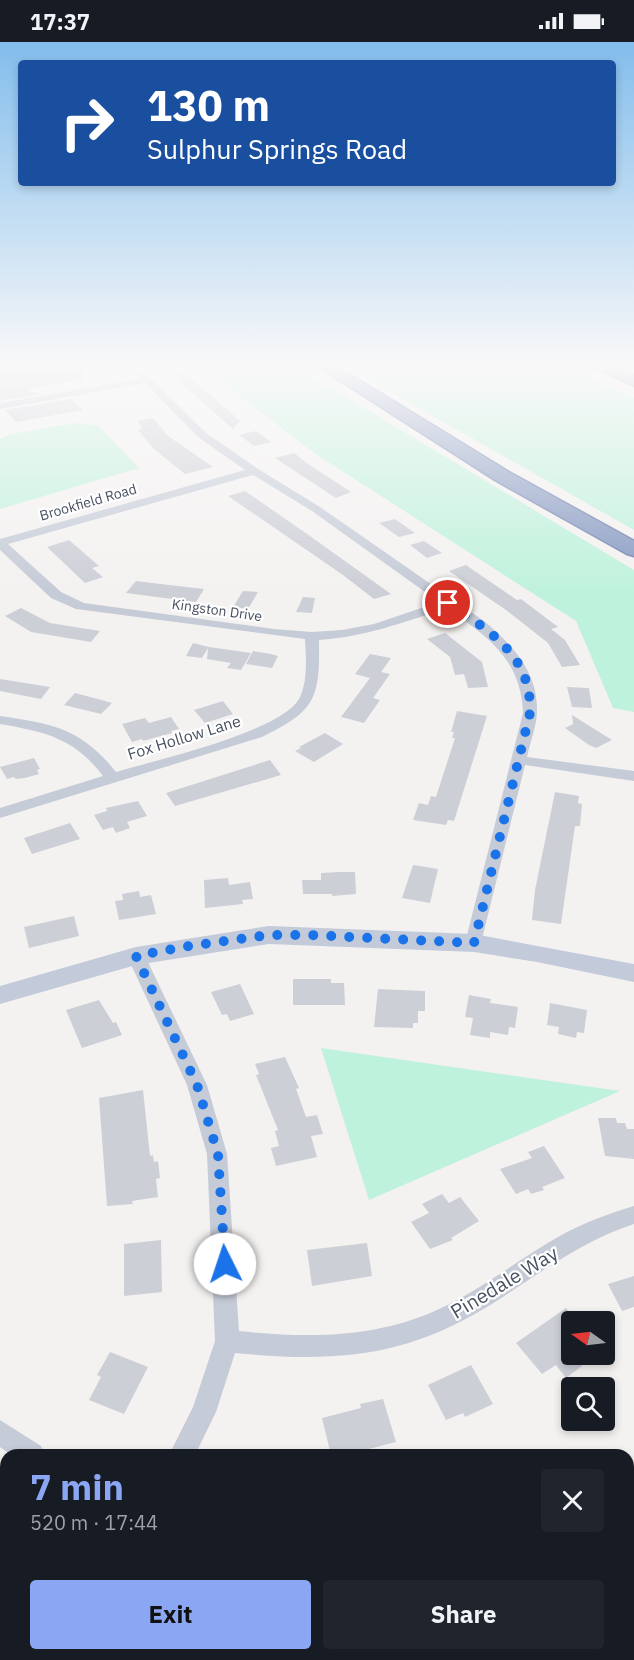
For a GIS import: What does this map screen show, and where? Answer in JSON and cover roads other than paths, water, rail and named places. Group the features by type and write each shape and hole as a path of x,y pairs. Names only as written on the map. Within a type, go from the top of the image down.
{"highway":[{"path":"443,440 502,476 634,550"}],"street":[{"path":"209,440 316,509 497,639 511,653 523,673 530,697 530,713 474,943"},
{"name":"Brookfield Road","path":"0,543 254,471"},
{"name":"Kingston Drive","path":"0,543 56,595 81,606 274,633 312,636 362,631 448,603"},
{"name":"Fox Hollow Lane","path":"0,813 257,734 288,718 300,708 312,689 312,636"},
{"path":"0,720 48,728 72,738 97,756 113,778"},
{"path":"519,760 634,776"},
{"path":"0,995 136,956 269,935 474,943 634,973"},
{"path":"136,956 197,1085 218,1154 227,1341 204,1412 185,1449"},
{"name":"Pinedale Way","path":"227,1341 327,1347 364,1342 406,1332 458,1312 543,1257 607,1222 634,1215"},
{"path":"0,1432 24,1449"}]}
